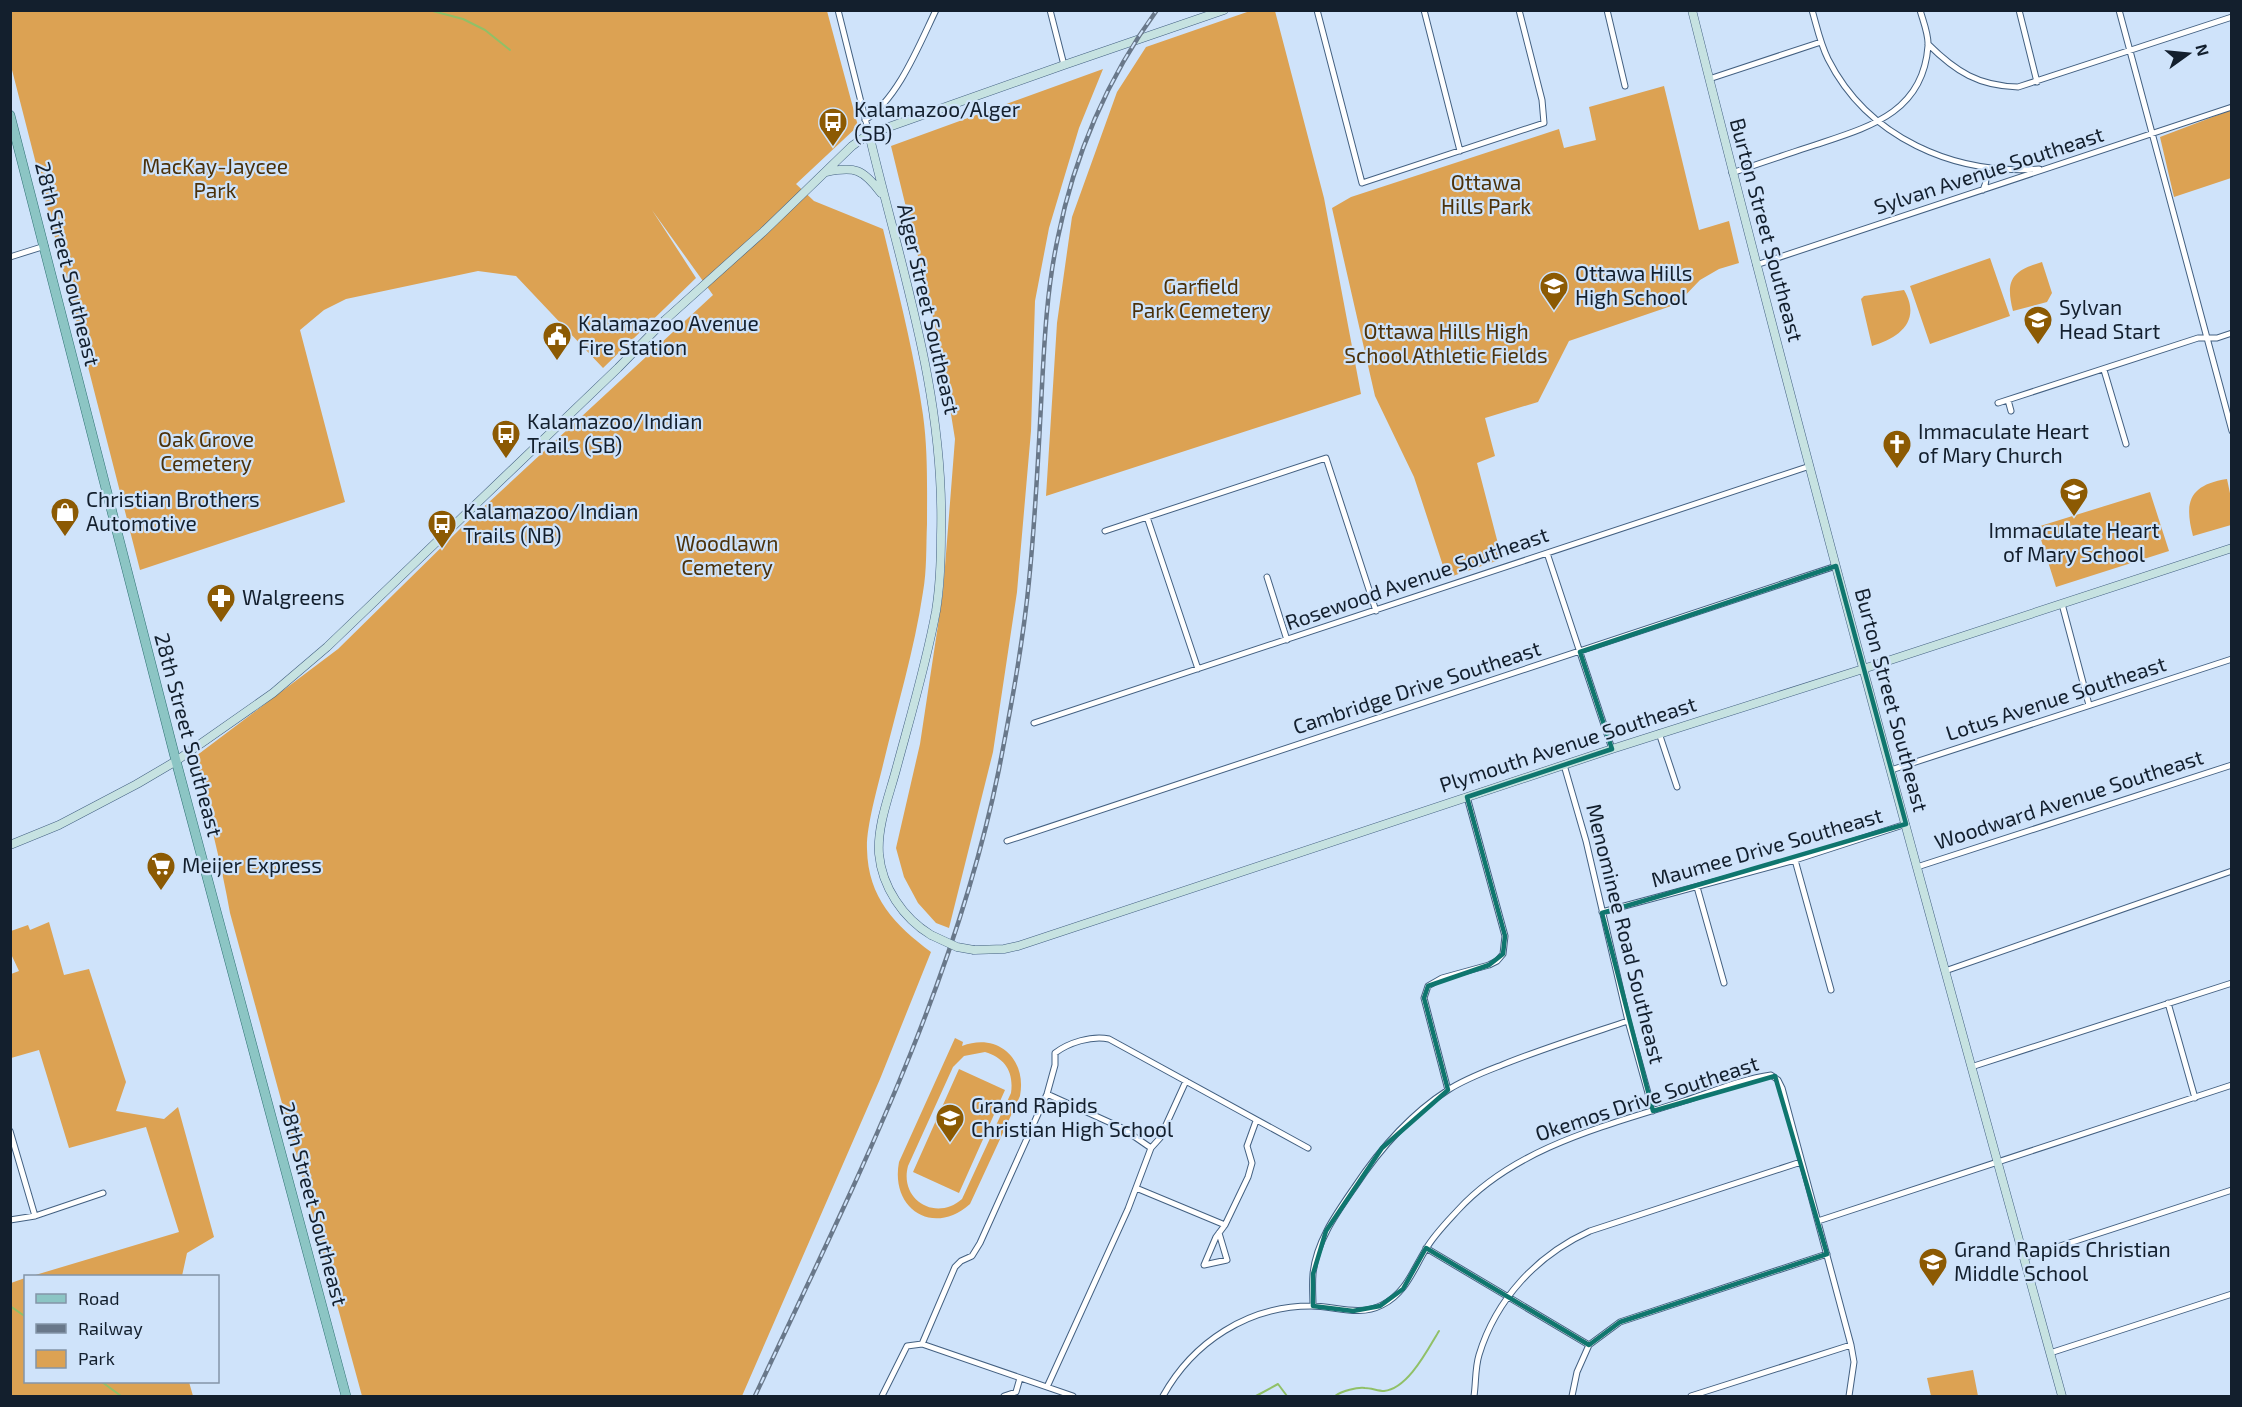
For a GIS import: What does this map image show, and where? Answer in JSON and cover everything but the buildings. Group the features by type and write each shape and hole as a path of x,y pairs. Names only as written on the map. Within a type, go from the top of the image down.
{"main road":[{"path":"10,845 59,825 176,761 273,693 327,646 618,368 665,320 763,232 852,146 869,134 1224,10"},
{"name":"Burton Street Southeast","path":"1692,10 1732,173 1863,669 2062,1396"},
{"name":"28th Street Southeast","path":"10,115 176,761 346,1396"},
{"name":"Alger Street Southeast","path":"869,134 925,358 937,429 941,474 940,561 936,610 884,817 879,848 882,872 890,890 900,907 917,926"},
{"path":"824,172 848,168 860,171 871,179 885,197"},
{"name":"Plymouth Avenue Southeast","path":"917,926 957,947 974,950 1018,946 1659,733 2232,548"}],"street":[{"name":"Alger Street Southeast","path":"838,10 869,134"},
{"path":"865,120 875,113 891,93 922,40 936,10"},
{"path":"1050,10 1064,65"},
{"path":"1317,10 1362,183 1544,123 1545,119 1519,10"},
{"path":"1424,10 1460,151"},
{"path":"1607,10 1625,86"},
{"path":"1812,10 1821,42 1834,69 1844,85 1878,123 1930,153 1979,167 2004,170 2049,168"},
{"path":"1732,173 1878,123 1905,103 1915,89 1925,62 1928,44 1920,10"},
{"path":"2019,10 2037,82"},
{"path":"2119,10 2232,430"},
{"path":"1928,44 1970,78 2000,87 2018,87 2232,17"},
{"path":"1709,79 1821,42"},
{"name":"Sylvan Avenue Southeast","path":"1756,265 2232,107"},
{"path":"1979,167 1986,177 1987,183 1983,190"},
{"path":"10,257 45,246"},
{"path":"1998,403 2198,338 2217,338 2232,333"},
{"path":"2104,370 2126,444"},
{"path":"2008,400 2011,411"},
{"path":"1105,531 1326,458 1376,611"},
{"name":"Rosewood Avenue Southeast","path":"1034,723 1810,466"},
{"path":"1147,517 1198,669"},
{"path":"1547,553 1612,749"},
{"name":"Cambridge Drive Southeast","path":"1007,841 1836,566"},
{"path":"1267,577 1287,640"},
{"path":"2061,604 2089,705"},
{"name":"Lotus Avenue Southeast","path":"1891,770 2232,659"},
{"path":"1659,733 1677,787"},
{"name":"Menominee Road Southeast","path":"1564,765 1586,841 1628,1021 1653,1111"},
{"name":"Woodward Avenue Southeast","path":"1917,867 2232,765"},
{"path":"1448,1090 1424,998 1428,986 1442,978 1497,961 1503,954 1505,936 1467,797"},
{"name":"Maumee Drive Southeast","path":"1602,912 1795,860 1906,824"},
{"path":"1795,860 1831,990"},
{"path":"1945,971 2232,871"},
{"path":"1697,887 1724,983"},
{"path":"1971,1068 2232,983"},
{"path":"2168,1003 2195,1098"},
{"path":"1313,1306 1313,1274 1326,1231 1382,1148 1418,1113 1448,1090 1468,1079 1539,1050 1628,1021"},
{"path":"922,1344 955,1267 972,1256 980,1243 1047,1094 1055,1065 1055,1053 1061,1048 1101,1037 1109,1039 1308,1148"},
{"name":"Okemos Drive Southeast","path":"1163,1396 1181,1369 1196,1352 1233,1325 1271,1311 1290,1307 1313,1306 1353,1311 1380,1306 1390,1300 1404,1289 1426,1248 1458,1209 1503,1172 1537,1152 1653,1111 1766,1076 1775,1076 1782,1088 1801,1162"},
{"path":"1047,1387 1136,1188 1151,1148 1160,1138 1186,1081"},
{"path":"1818,1221 2232,1086"},
{"path":"1047,1094 1122,1128 1151,1148"},
{"path":"1219,1233 1227,1260 1204,1265 1216,1237 1219,1233 1225,1226 1248,1177 1252,1163 1247,1146 1256,1121"},
{"path":"10,1131 35,1216"},
{"path":"1474,1396 1478,1357 1492,1323 1509,1296 1532,1268 1563,1245 1583,1234 1801,1162 1851,1345 1854,1362 1849,1396"},
{"path":"1136,1188 1225,1226"},
{"path":"2023,1258 2232,1190"},
{"path":"10,1220 35,1216 103,1193"},
{"path":"1426,1248 1589,1345"},
{"path":"1572,1396 1577,1372 1589,1345 1620,1322 1827,1254"},
{"path":"2050,1353 2232,1294"},
{"path":"882,1396 907,1346 922,1344 1073,1396"},
{"path":"1691,1396 1851,1345"},
{"path":"1004,1396 1017,1394 1020,1378"}],"highlighted area":[{"path":"1836,566 1906,824 1602,913 1653,1111 1775,1076 1827,1254 1620,1322 1589,1345 1426,1248 1403,1289 1380,1306 1353,1311 1313,1306 1313,1274 1326,1231 1382,1148 1448,1090 1424,998 1428,986 1489,965 1503,954 1505,936 1467,797 1612,749 1580,652"}],"green space":[{"path":"10,11 827,11 858,126 796,184 814,201 883,229 915,368 925,429 927,524 924,584 910,659 877,787 867,849 872,882 886,909 906,931 931,952 880,1079 742,1396 362,1396 230,913 196,756 338,649 461,528 713,295 652,210 696,278 603,368 516,276 478,271 346,299 324,310 300,330 345,502 140,570 11,66"},
{"name":"Garfield Park Cemetery","path":"1250,11 1275,11 1324,198 1361,394 1046,496 1057,323 1072,217 1117,92 1146,47"},
{"path":"1103,69 1079,128 1049,228 1035,301 1031,431 1017,592 993,752 949,928 936,923 918,903 904,877 896,848 920,744 943,592 955,439 940,346 891,146"},
{"name":"Ottawa Hills High School Athletic Fields","path":"1664,86 1699,230 1729,221 1739,263 1719,269 1700,280 1677,304 1569,341 1538,402 1485,418 1495,456 1477,463 1502,559 1447,578 1414,477 1375,396 1332,208 1351,197 1559,129 1564,148 1596,140 1589,107"},
{"path":"2231,110 2231,178 2174,197 2160,137"},
{"path":"1990,258 2010,316 1930,344 1910,286"},
{"path":"2042,262 2052,293 2047,302 2013,311 2010,292 2013,278 2024,269"},
{"path":"1904,290 1910,311 1905,327 1891,338 1872,346 1861,299 1864,296"},
{"path":"2227,479 2231,498 2231,525 2193,536 2189,514 2192,497 2204,486"},
{"path":"2150,492 2169,551 2056,587 2037,527"},
{"path":"49,922 64,975 89,969 126,1082 116,1111 164,1119 178,1107 214,1237 187,1253 182,1275 35,1275 179,1232 146,1127 69,1148 39,1050 11,1058 11,974 19,971 11,954 11,931 28,925 30,930"},
{"path":"955,1038 963,1042 962,1046 987,1043 1007,1052 1019,1071 1020,1096 970,1204 956,1214 942,1218 929,1218 917,1213 908,1205 901,1193 898,1179 899,1162","holes":["985,1052 1007,1067 1012,1085 1011,1093 962,1199 952,1206 931,1208 922,1204 909,1189 908,1166 953,1067 964,1056"]},
{"path":"959,1069 1005,1090 959,1193 913,1172"},
{"path":"24,1278 24,1383 189,1383 193,1396 11,1396 11,1283"},
{"path":"1973,1370 1978,1396 1931,1396 1927,1378"}],"waterway":[{"path":"429,10 463,19 485,30 510,50"},
{"path":"10,1306 24,1316"},
{"path":"1335,1396 1358,1388 1384,1391 1393,1389 1409,1376 1439,1331"},
{"path":"103,1383 121,1396"},
{"path":"1256,1396 1278,1384 1287,1396"}],"railway":[{"path":"755,1396 896,1090 955,932 979,851 999,769 1026,604 1035,515 1046,321 1058,237 1073,177 1095,118 1123,62 1157,10"}],"place":[{"name":"Kalamazoo/Alger (SB)","path":"833,148"},
{"name":"Ottawa Hills High School","path":"1554,312"},
{"name":"Sylvan Head Start","path":"2038,346"},
{"name":"Kalamazoo Avenue Fire Station","path":"557,362"},
{"name":"Kalamazoo/Indian Trails (SB)","path":"506,460"},
{"name":"Immaculate Heart of Mary Church","path":"1897,470"},
{"name":"Immaculate Heart of Mary School","path":"2074,518"},
{"name":"Christian Brothers Automotive","path":"65,538"},
{"name":"Kalamazoo/Indian Trails (NB)","path":"442,550"},
{"name":"Walgreens","path":"221,624"},
{"name":"Meijer Express","path":"161,892"},
{"name":"Grand Rapids Christian High School","path":"950,1144"},
{"name":"Grand Rapids Christian Middle School","path":"1933,1288"}],"park label":[{"name":"MacKay-Jaycee Park","path":"215,179"},
{"name":"Ottawa Hills Park","path":"1486,195"},
{"name":"Oak Grove Cemetery","path":"206,452"},
{"name":"Woodlawn Cemetery","path":"727,556"}]}
